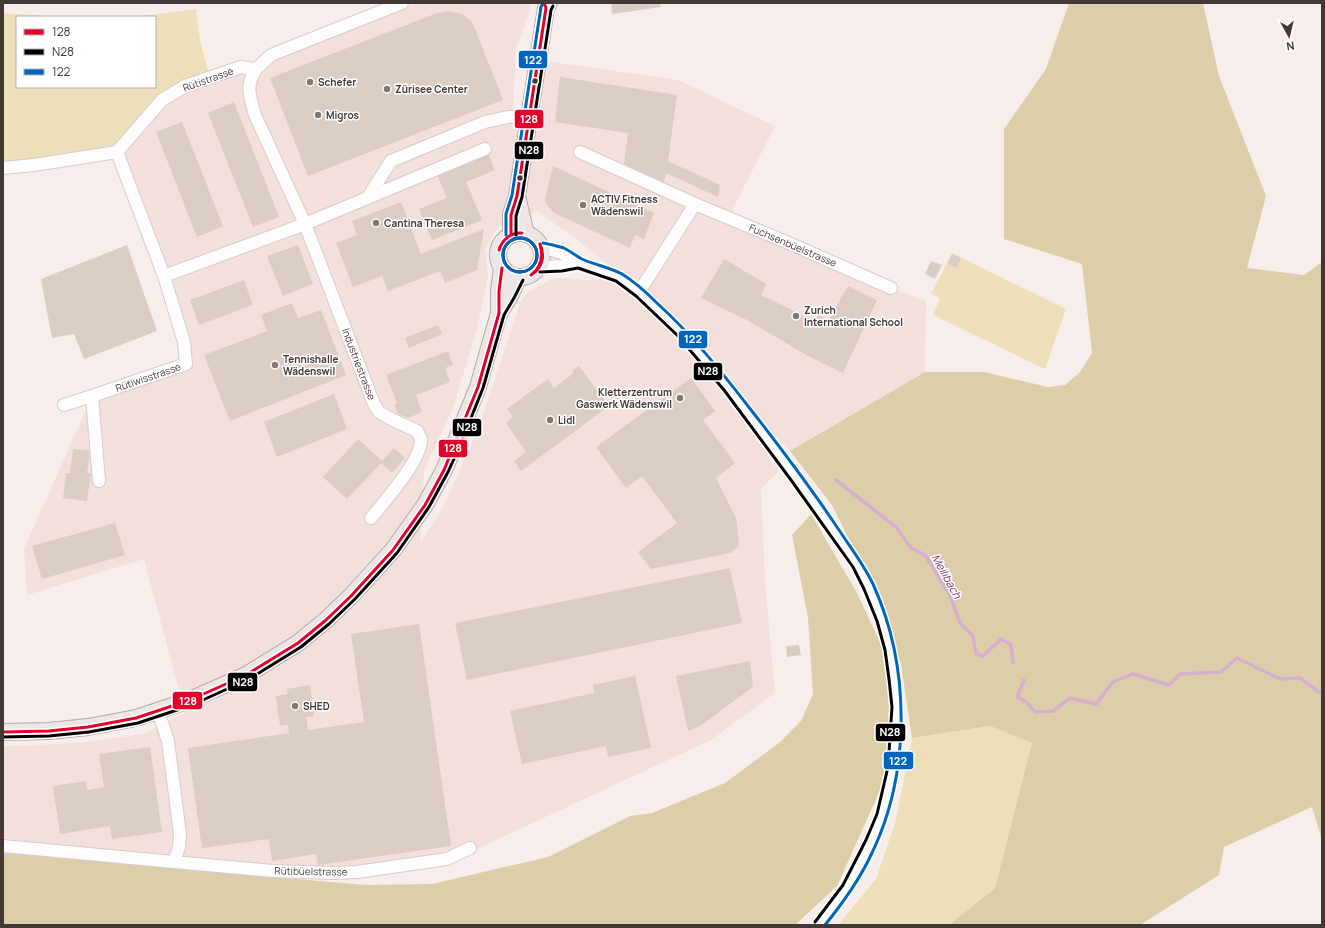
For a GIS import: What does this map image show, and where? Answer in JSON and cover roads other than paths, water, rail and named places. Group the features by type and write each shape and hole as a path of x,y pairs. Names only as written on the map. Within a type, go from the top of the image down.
{"main road":[{"path":"519,234 517,196 546,5"},
{"path":"519,234 536,239 542,248 543,258 540,267 528,277 518,278 509,275 502,268 498,260 499,248 504,240 519,234"},
{"path":"499,313 498,291 502,268"},
{"path":"3,732 49,731 88,727 136,718 190,700 246,675 298,643 326,620 351,596 393,550 424,505 454,446 478,387 499,313 510,296 518,278"}],"street":[{"path":"256,69 262,61 278,52 402,3"},
{"name":"Rütistrasse","path":"117,152 162,100 185,86 241,67 256,69"},
{"name":"Industriestrasse","path":"256,69 250,76 249,86 255,115 305,224 374,404 379,412 417,431 421,440 410,469 371,518"},
{"path":"368,197 391,161 485,122 508,117 529,117"},
{"path":"164,276 305,224 485,149"},
{"path":"3,168 34,165 117,152"},
{"name":"Rütiwisstrasse","path":"64,404 186,364 184,342 164,276 117,152"},
{"name":"Fuchsenbüelstrasse","path":"580,152 695,204 891,288"},
{"path":"639,292 695,204"},
{"path":"542,248 563,254 578,263 618,277 639,292 681,332 728,387 795,476 856,564 869,587 882,619 890,649 897,707 893,768 882,816 871,842 847,888 819,925"},
{"path":"540,267 562,266 578,263"},
{"path":"92,396 99,480"},
{"path":"158,711 168,741 180,834 179,847 174,862"},
{"name":"Rütibüelstrasse","path":"3,846 273,871 334,874 447,859 470,848"}],"waterway":[{"name":"Meilibach","path":"836,480 896,527 911,548 925,555 950,595 960,623 973,636 976,654 983,656 1001,639 1011,645 1013,663"},
{"name":"Meilibach","path":"1024,680 1017,697 1026,702 1035,712 1053,711 1070,698 1096,704 1113,682 1133,674 1169,685 1180,674 1221,672 1237,658 1280,679 1300,678 1319,692 1322,692"}],"place":[{"name":"Schefer","path":"310,82"},
{"name":"Zürisee Center","path":"387,89"},
{"name":"Migros","path":"318,115"},
{"name":"ACTIV Fitness Wädenswil","path":"583,205"},
{"name":"Cantina Theresa","path":"376,223"},
{"name":"Zurich International School","path":"796,316"},
{"name":"Tennishalle Wädenswil","path":"275,365"},
{"name":"Kletterzentrum Gaswerk Wädenswil","path":"680,398"},
{"name":"Lidl","path":"550,420"},
{"name":"SHED","path":"295,706"}]}
